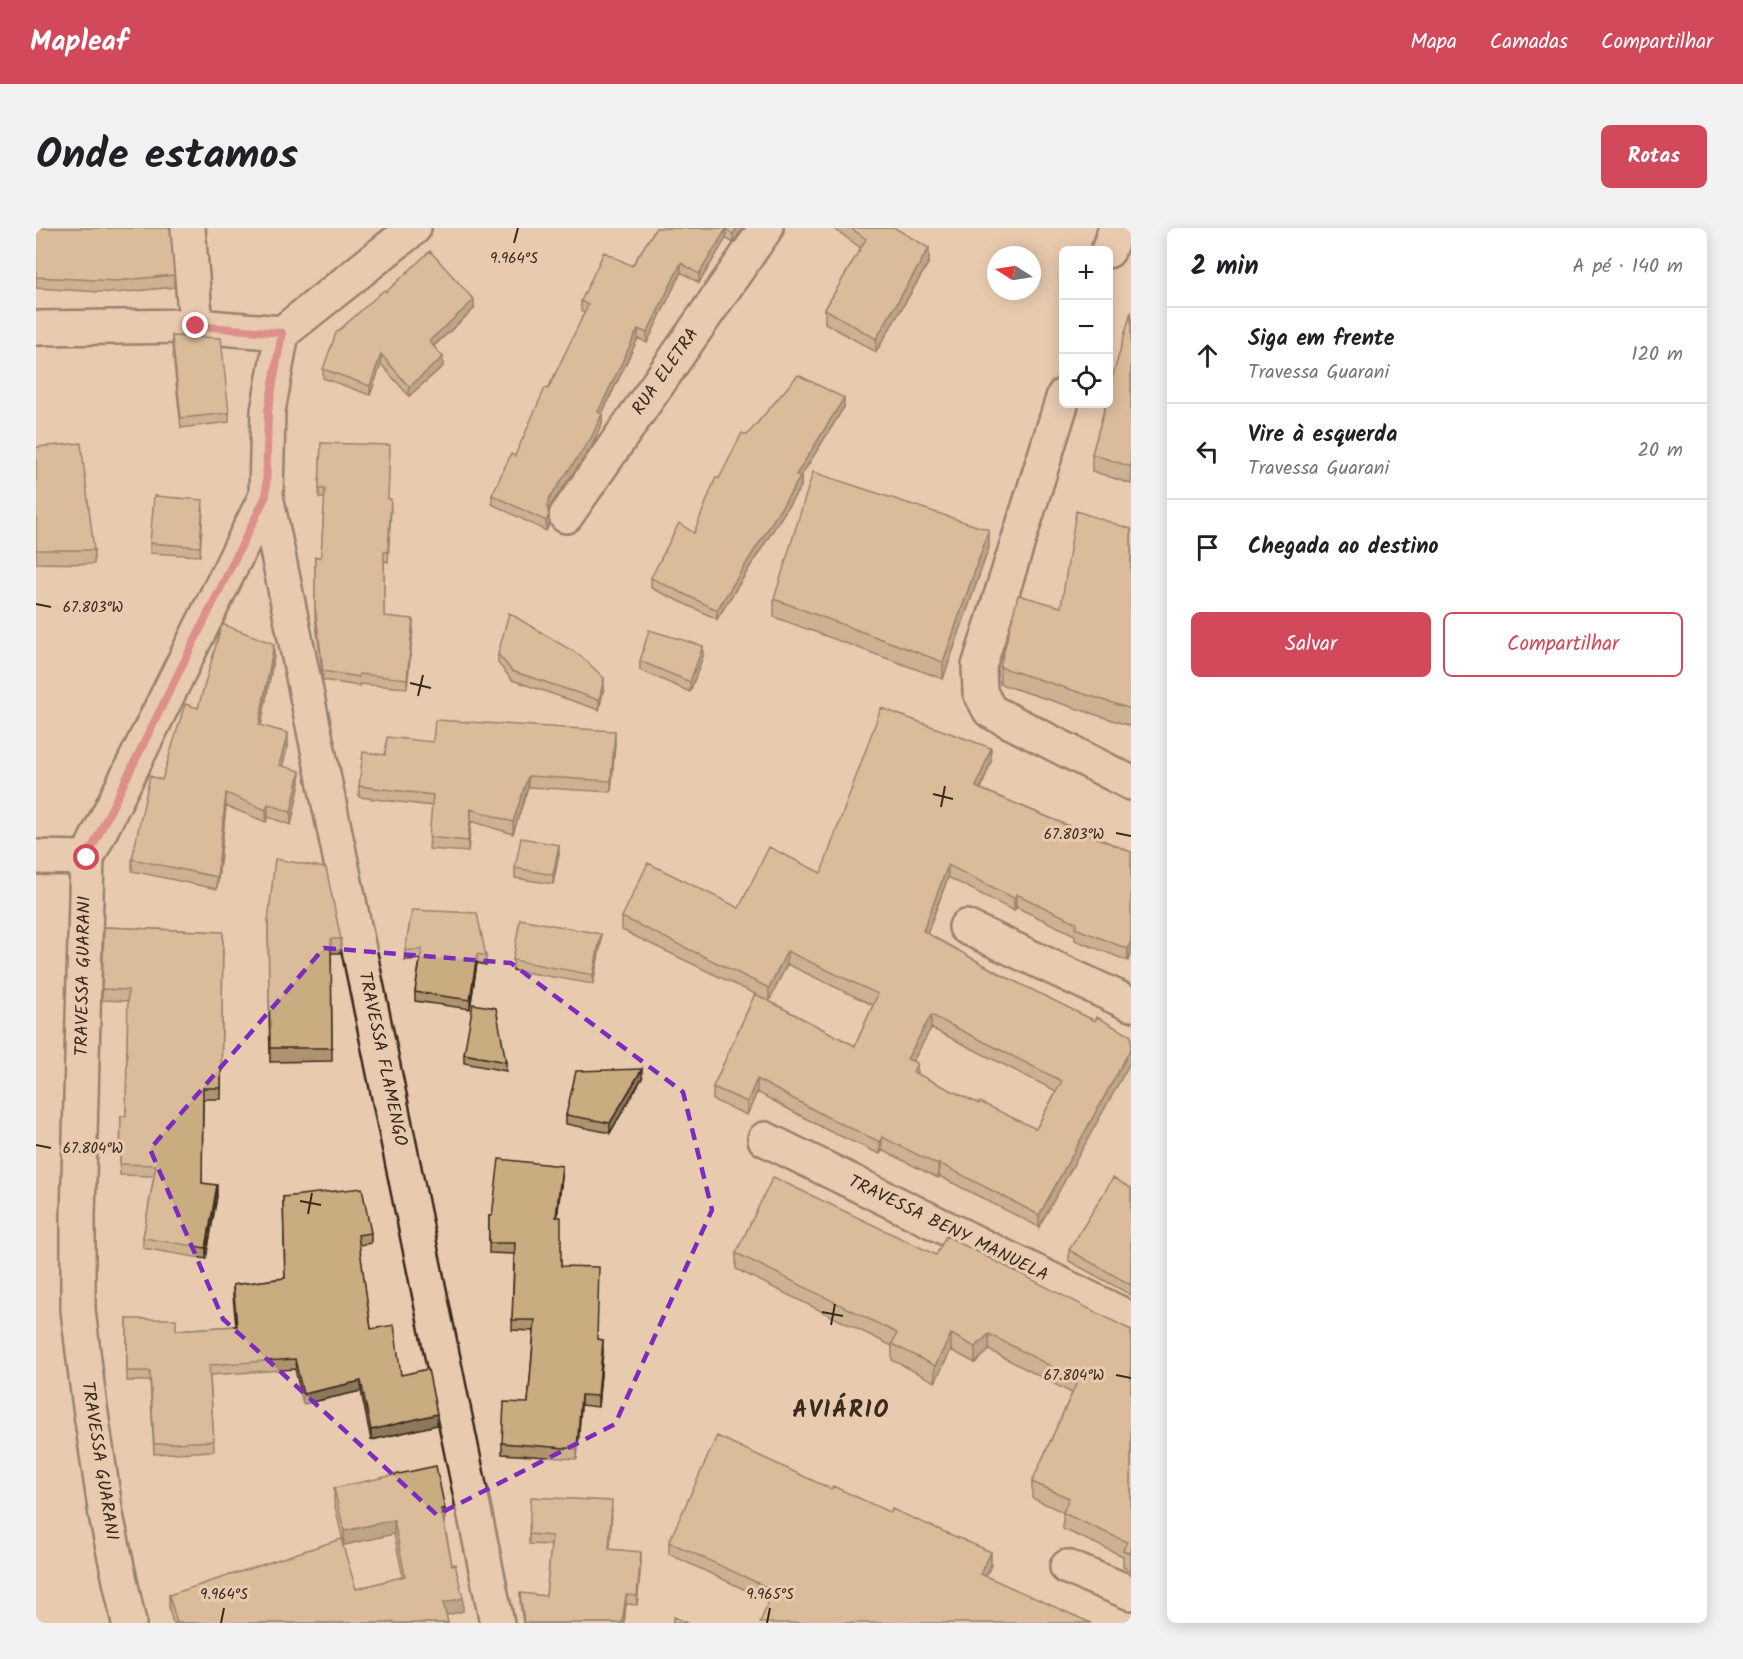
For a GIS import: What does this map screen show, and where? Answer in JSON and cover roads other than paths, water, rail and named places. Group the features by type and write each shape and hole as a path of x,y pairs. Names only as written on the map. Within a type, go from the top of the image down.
{"street":[{"path":"188,228 196,326"},
{"path":"36,328 196,326 282,333 414,228"},
{"name":"RUA ELETRA","path":"566,516 766,228"},
{"path":"1110,246 1116,228"},
{"name":"TRAVESSA GUARANI","path":"129,1623 105,1503 87,1393 78,1310 78,1217 87,858 266,496 268,411 282,333"},
{"path":"1060,408 979,666 980,692 990,711 1131,783"},
{"name":"TRAVESSA FLAMENGO","path":"266,496 497,1623"},
{"path":"36,857 87,858"},
{"path":"966,927 1131,1004"},
{"name":"TRAVESSA BENY MANUELA","path":"765,1139 1131,1319"},
{"path":"1067,1567 1131,1593"}],"district":[{"name":"AVIÁRIO","path":"841,1410"}]}
